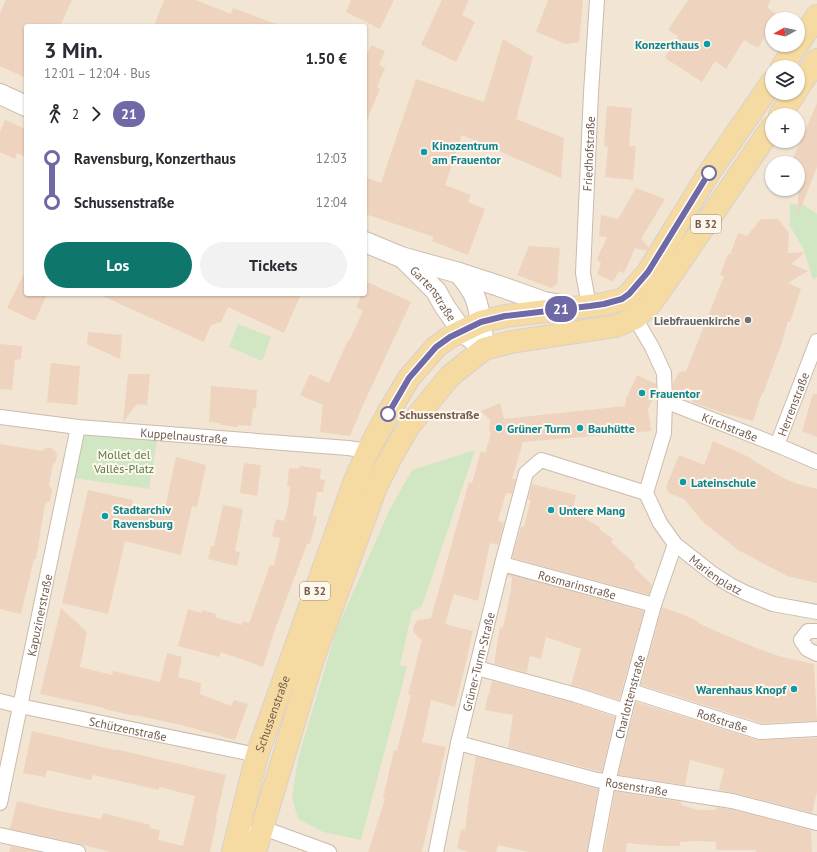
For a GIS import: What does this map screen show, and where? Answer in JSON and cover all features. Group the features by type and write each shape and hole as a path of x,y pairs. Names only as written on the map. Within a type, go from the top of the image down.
{"main road":[{"path":"805,34 817,16"},
{"path":"805,78 817,60"},
{"name":"B 32","path":"622,299 629,294 648,272 709,173 765,92"},
{"path":"0,94 24,105"},
{"name":"B 32","path":"635,318 648,307 664,285 765,136"},
{"name":"Gartenstraße","path":"367,243 401,257 459,273 544,302 582,307"},
{"name":"Gartenstraße","path":"401,257 436,291 462,332 484,349"},
{"path":"459,273 475,298 481,322 484,349"},
{"path":"622,299 635,318"},
{"name":"Schussenstraße","path":"235,846 250,754 354,483 368,451 409,378 436,347 450,337 481,322 505,316 604,304 622,299"},
{"name":"Schussenstraße","path":"255,852 312,662 376,487 409,426 450,376 484,349 511,342 616,326 635,318"}],"street":[{"name":"Friedhofstraße","path":"582,307 591,93 597,0"},
{"path":"635,318 652,347 664,373 664,433 646,493"},
{"name":"Herrenstraße","path":"777,445 817,341"},
{"name":"Kirchstraße","path":"665,401 817,462"},
{"name":"Kuppelnaustraße","path":"0,417 78,428 348,448 368,451"},
{"name":"Kapuzinerstraße","path":"0,803 78,428"},
{"name":"Grüner-Turm-Straße","path":"436,852 458,743 526,473 541,460 646,493"},
{"name":"Marienplatz","path":"646,493 660,523 675,544 713,574 730,585 773,604 817,612"},
{"name":"Charlottenstraße","path":"595,852 608,782 625,712 654,605 675,544"},
{"name":"Rosmarinstraße","path":"502,564 654,605"},
{"path":"817,631 808,631 801,640 806,649 817,654"},
{"path":"477,668 576,695 625,712"},
{"name":"Roßstraße","path":"631,691 760,732 817,729"},
{"name":"Schützenstraße","path":"0,701 250,754"},
{"name":"Rosenstraße","path":"458,743 608,782 732,801 817,823"},
{"path":"235,846 263,828 329,852"},
{"path":"0,836 78,852"}],"shaded area":[{"path":"0,0 817,0 817,852 0,852"}],"green space":[{"path":"790,204 804,205 817,214 817,277 813,280 804,250 790,226"},
{"path":"238,324 271,337 262,361 229,347"},
{"name":"Mollet del Vallès-Platz","path":"84,432 157,441 149,489 74,478"},
{"path":"475,450 422,606 412,612 400,665 407,667 361,840 323,832 298,819 292,797 298,759 336,631 389,511 412,470"}],"building":[{"path":"6,0 72,0 61,24 24,24 24,77 0,66 0,13"},
{"path":"164,0 196,0 231,14 233,8 276,24 155,24"},
{"path":"351,0 394,0 380,29 346,12"},
{"path":"442,0 469,0 462,15 475,22 456,62 421,45"},
{"path":"548,0 583,0 579,42 566,44 536,32"},
{"name":"Konzerthaus","path":"688,0 771,0 767,7 773,12 765,12 765,37 758,48 744,40 726,69 715,61 702,82 665,58 678,36 668,30"},
{"path":"503,39 533,57 516,119 564,138 561,178 462,135 445,185 471,195 468,202 485,209 468,255 432,241 434,237 367,215 367,178 381,183 416,79 484,102"},
{"path":"371,45 385,51 379,65 385,68 377,87 380,89 367,119 367,54"},
{"path":"817,103 817,167 799,213 798,196 805,196 805,156 794,156 798,148 805,148 805,131"},
{"path":"607,106 632,108 629,146 636,146 633,180 605,177 608,147 604,146"},
{"path":"5,120 24,128 24,156 17,153 15,159 0,152 0,132"},
{"path":"636,188 665,199 641,239 649,247 646,251 635,248 624,273 619,271 613,282 597,274 601,263 597,259 607,237 599,236 601,215 618,219"},
{"name":"Liebfrauenkirche","path":"761,219 778,219 789,233 788,253 805,252 791,264 808,271 788,283 801,289 790,322 788,321 782,342 763,394 762,393 753,421 723,413 692,402 693,399 673,392 673,384 679,372 686,371 724,276 720,275 728,254 730,255 738,233 747,236"},
{"path":"529,246 560,248 557,284 551,288 517,275"},
{"path":"24,274 24,296 46,296 35,321 7,308"},
{"path":"367,282 411,302 350,436 320,432 323,405 300,395 310,374 329,383 363,311 356,307 361,296 367,296"},
{"path":"102,296 300,296 284,333 228,307 221,322 211,325 204,342"},
{"path":"88,332 122,335 120,359 87,344"},
{"path":"0,344 22,346 21,359 15,360 12,390 0,389"},
{"path":"51,363 80,366 77,405 47,402"},
{"path":"128,374 150,374 147,405 137,404 123,422"},
{"path":"637,375 656,384 656,392 648,409 651,431 523,442 512,479 516,479 512,494 506,493 498,521 504,523 498,545 490,543 478,601 454,594 445,624 473,631 455,707 431,700 422,742 446,747 422,852 368,852 385,799 383,798 394,750 397,751 411,695 408,694 422,640 414,633 413,628 418,620 431,618 469,482 472,483 481,451 485,453 491,434 489,430 490,420 481,411 500,403 504,419 625,406 626,399"},
{"path":"211,386 257,390 256,408 253,409 251,426 238,425 238,427 209,422"},
{"path":"813,394 817,394 817,437 802,431"},
{"path":"713,441 751,458 781,477 798,484 817,489 817,583 787,576 738,550 703,522 684,499 669,493 666,487 679,455 704,465"},
{"path":"0,444 42,451 46,448 51,448 57,455 56,461 53,464 49,485 52,489 50,501 45,504 36,559 34,559 21,614 0,609"},
{"path":"176,457 206,465 197,507 192,506 181,555 125,541 108,614 62,603 88,490 133,500 132,505 164,513"},
{"path":"244,463 261,465 257,496 240,493"},
{"path":"301,466 321,469 320,479 325,480 323,492 317,492 313,516 317,517 310,544 307,544 274,632 263,667 221,652 219,657 178,646 188,609 201,613 202,610 216,614 215,617 242,625 243,621 249,623 270,565 274,566 280,538 272,536 276,519 284,521 288,506 290,487 287,486 289,468 298,469"},
{"path":"532,484 576,495 574,505 586,516 585,519 600,527 599,529 613,539 611,542 635,564 634,567 652,585 649,595 512,558 521,527 524,527 531,500 528,499"},
{"path":"223,505 243,509 235,551 240,552 237,566 208,559 211,546 214,546"},
{"path":"508,574 644,611 619,700 571,685 581,649 546,637 541,659 530,656 527,673 494,664 500,627 503,628 511,589 512,577 508,576"},
{"path":"662,607 684,615 713,630 764,651 782,657 814,664 817,721 761,723 641,685"},
{"path":"61,608 87,632 80,667 112,675 113,671 160,682 167,653 182,657 178,677 201,683 200,694 231,706 234,700 248,704 235,740 181,725 40,694"},
{"path":"492,681 574,703 615,717 602,772 508,748 513,715 485,710"},
{"path":"636,702 758,740 817,738 817,792 812,813 719,790 724,769 690,760 685,785 618,775"},
{"path":"32,731 226,775 210,852 110,852 10,829 17,801 101,819 103,813 150,825 149,828 160,830 158,840 183,846 195,796 159,787 159,790 93,775 91,780 47,770 45,777 23,773"},
{"path":"476,756 598,789 587,852 528,852 498,845 496,852 468,852 457,848 461,829 465,830"},
{"path":"615,791 681,802 681,805 698,810 716,810 716,807 730,809 811,830 812,852 716,850 716,842 698,841 680,842 680,846 627,843 626,852 604,852"},
{"path":"11,846 38,852 9,852"}],"bus line":[{"name":"21","path":"388,414 409,378 436,347 450,337 481,322 505,316 604,304 622,299 629,294 648,272 709,173"}],"place":[{"name":"Konzerthaus","path":"707,44"},
{"name":"Kinozentrum am Frauentor","path":"424,152"},
{"name":"Liebfrauenkirche","path":"748,320"},
{"name":"Frauentor","path":"642,393"},
{"name":"Schussenstraße","path":"388,414"},
{"name":"Grüner Turm","path":"499,428"},
{"name":"Bauhütte","path":"580,428"},
{"name":"Lateinschule","path":"683,482"},
{"name":"Untere Mang","path":"551,510"},
{"name":"Stadtarchiv Ravensburg","path":"105,516"},
{"name":"Warenhaus Knopf","path":"794,689"}]}
